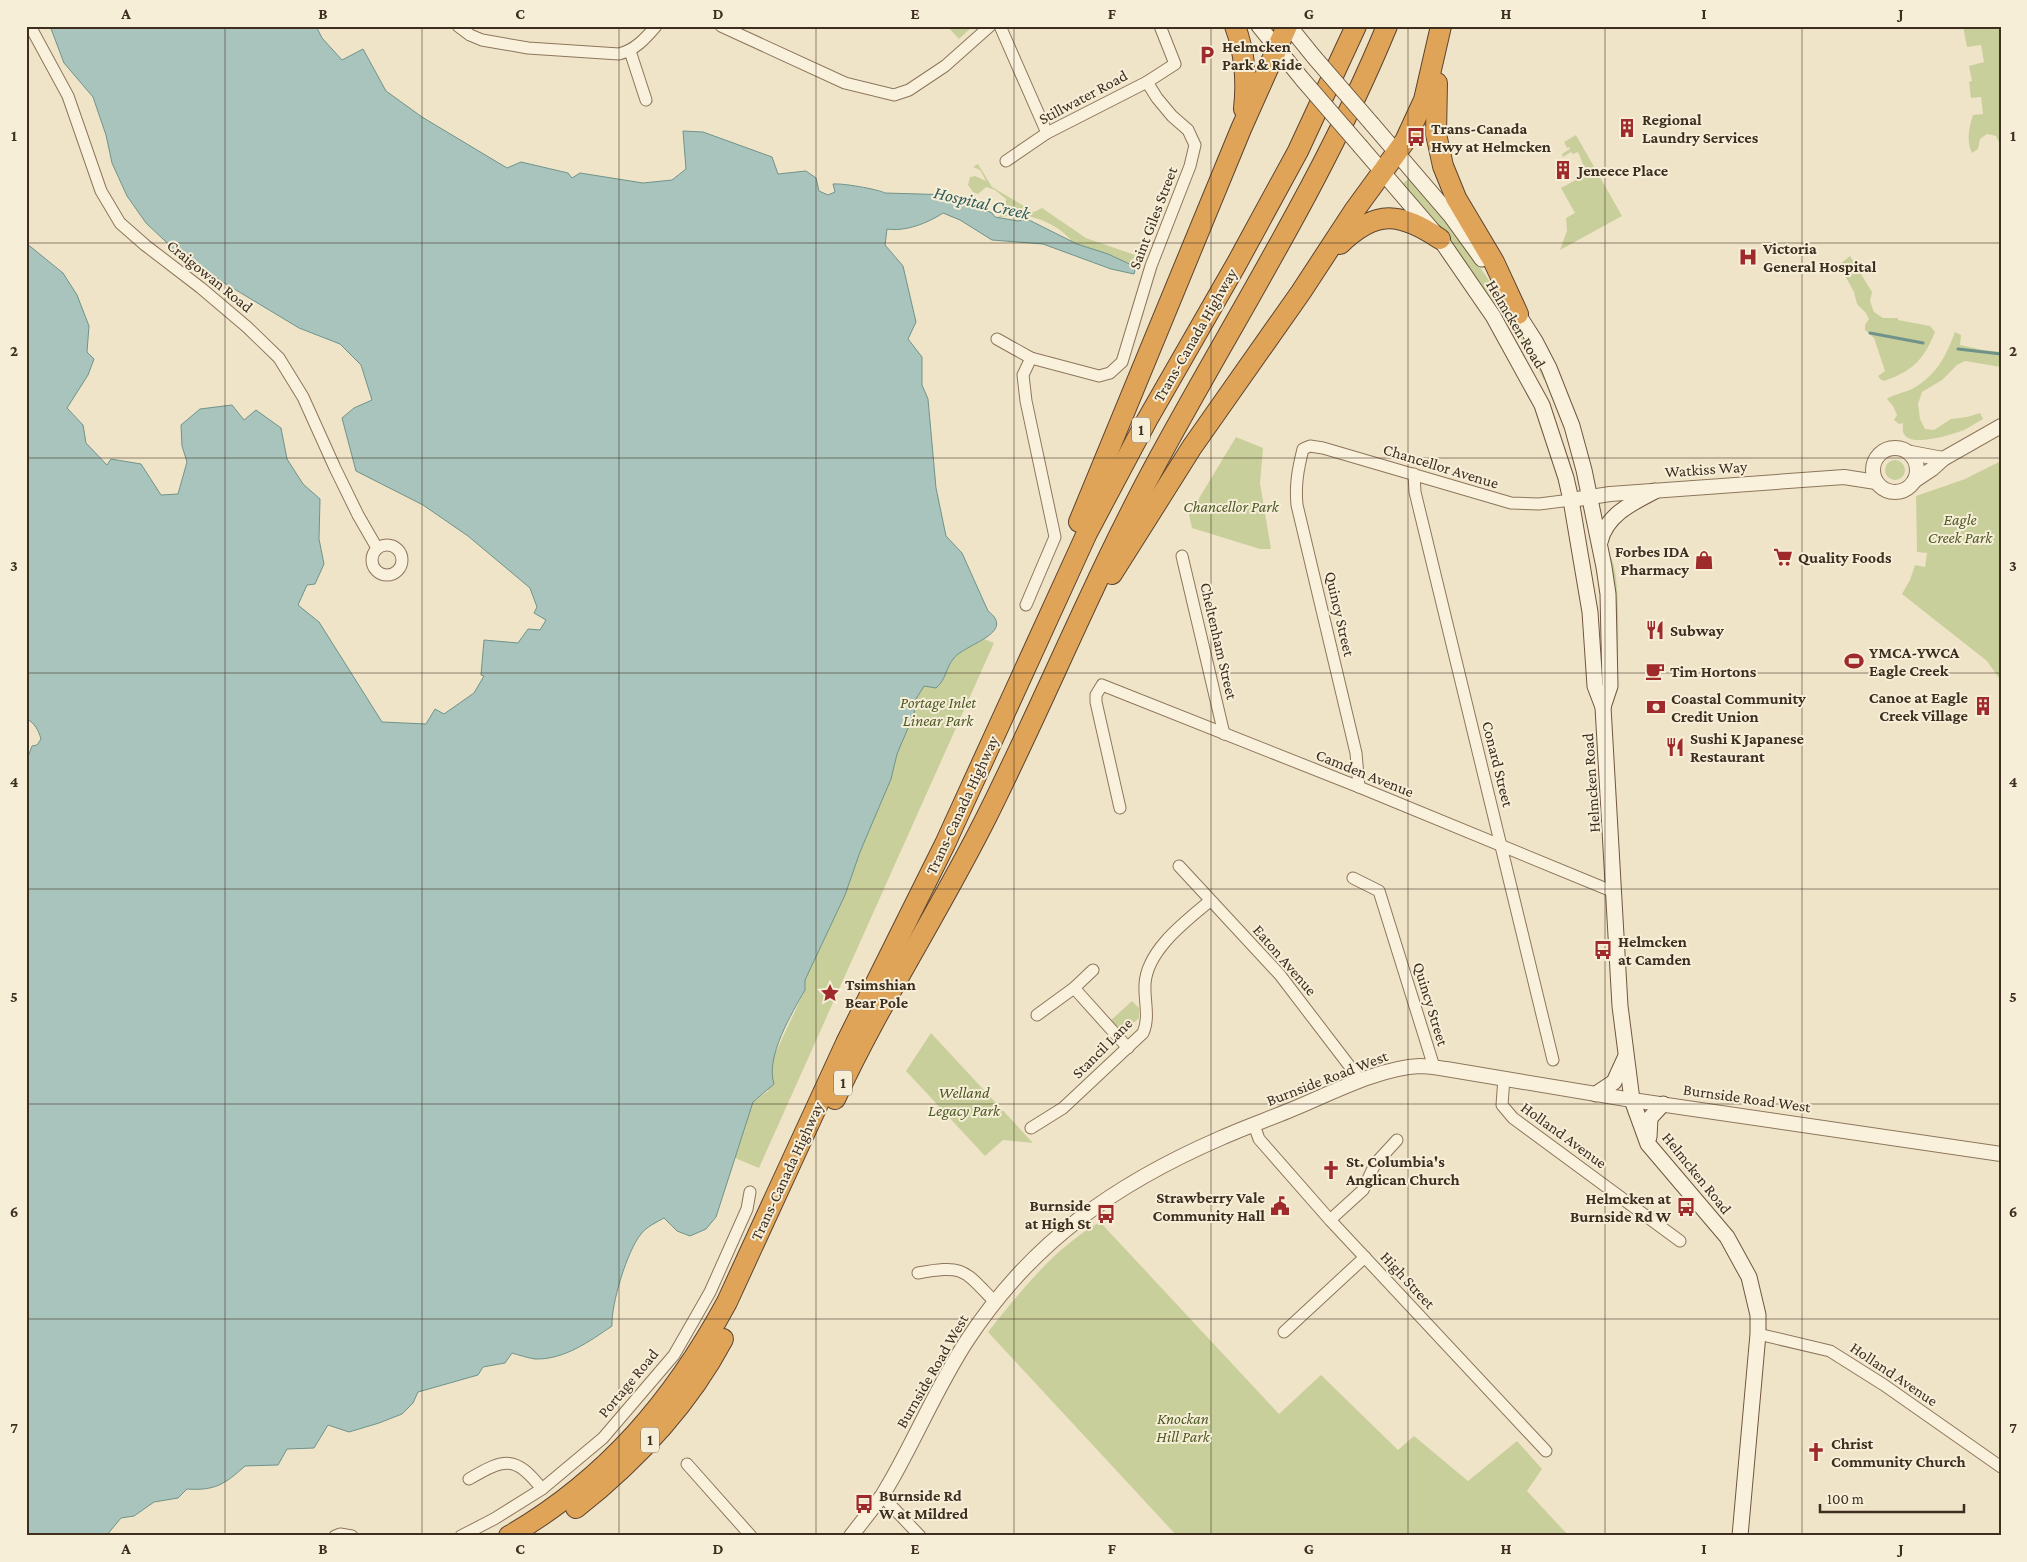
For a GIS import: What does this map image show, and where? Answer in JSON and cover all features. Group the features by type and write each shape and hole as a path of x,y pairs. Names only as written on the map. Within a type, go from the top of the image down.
{"highway":[{"path":"1235,26 1245,62 1247,87 1242,129"},
{"path":"945,844 955,805 1034,628 1242,129 1288,26"},
{"name":"Trans-Canada Highway","path":"510,1536 527,1526 576,1490 621,1449 648,1421 679,1383 706,1342 727,1302 846,1043 945,844 1086,533 1147,420 1294,159 1317,114 1356,26"},
{"name":"Trans-Canada Highway","path":"536,1536 608,1482 647,1443 675,1410 713,1356 734,1318 840,1087 962,864 1002,786 1123,525 1158,459 1312,187 1368,72 1388,26"},
{"path":"1002,786 1034,735 1084,626 1118,564 1192,448 1301,292 1383,170 1398,153 1412,128 1424,100 1441,27"},
{"path":"1441,27 1435,119 1443,166 1456,198 1494,262 1518,314"},
{"path":"1301,292 1341,243 1358,229 1374,220 1397,218 1408,220 1420,225 1440,239"}],"main road":[{"name":"Helmcken Road","path":"1258,26 1440,239 1493,316 1542,404 1566,478 1581,552 1590,612 1596,686 1603,707 1620,1006 1632,1100 1648,1144 1727,1237 1749,1277 1758,1316 1740,1536"},
{"name":"Helmcken Road","path":"1288,26 1451,216 1482,258 1543,356 1572,426 1600,544 1608,594 1610,686 1603,707"},
{"path":"1600,544 1602,533 1613,518 1626,507 1655,491"},
{"path":"1596,1094 1614,1082 1626,1056"},
{"path":"1648,1144 1650,1118 1663,1104"}],"street":[{"name":"Craigowan Road","path":"30,26 68,96 101,191 120,223 248,327 279,358 303,397 358,515 377,548"},
{"path":"458,26 470,35 482,40 528,48 619,54 630,51 645,39 656,26"},
{"path":"721,26 845,83 894,95 909,90 945,66 990,26"},
{"path":"1000,26 1047,133"},
{"name":"Stillwater Road","path":"1006,161 1047,133 1147,82 1176,64 1160,26"},
{"path":"630,51 646,100"},
{"name":"Saint Giles Street","path":"1031,358 1099,376 1110,373 1122,362 1151,266 1190,166 1194,145 1188,130 1172,116 1147,82"},
{"path":"997,339 1031,358 1023,375 1026,401 1055,537 1026,605"},
{"path":"1943,459 1910,453 1898,448 1890,448 1882,452 1876,459 1873,468 1876,482 1884,489 1900,492 1908,488 1914,481 1943,459 2001,426"},
{"name":"Chancellor Avenue","path":"1303,449 1310,446 1322,448 1511,503 1539,504 1571,500"},
{"name":"Quincy Street","path":"1303,449 1297,469 1297,505 1356,753 1359,787"},
{"path":"1910,453 1917,466 1917,474 1914,481"},
{"name":"Watkiss Way","path":"1571,500 1655,491 1844,477 1873,468"},
{"name":"Conard Street","path":"1414,474 1415,492 1553,1060"},
{"name":"Watkiss Way","path":"1844,477 1876,482"},
{"name":"Cheltenham Street","path":"1182,556 1224,734"},
{"name":"Camden Avenue","path":"1120,808 1096,702 1096,695 1102,685 1359,787 1614,892"},
{"name":"Eaton Avenue","path":"1178,866 1280,975 1361,1081"},
{"name":"Quincy Street","path":"1354,878 1379,891 1434,1067"},
{"name":"Stancil Lane","path":"1030,1128 1063,1108 1143,1033 1146,1026 1145,986 1149,966 1162,947 1182,925 1210,901"},
{"path":"1037,1015 1074,988 1093,970"},
{"path":"1074,988 1128,1048"},
{"name":"Burnside Road West","path":"851,1536 882,1496 956,1359 994,1301 1044,1247 1090,1210 1161,1168 1213,1141 1361,1081 1410,1067 1434,1067 1632,1100 2001,1154"},
{"name":"Holland Avenue","path":"1504,1078 1502,1105 1512,1118 1680,1240"},
{"name":"High Street","path":"1254,1125 1259,1139 1330,1220 1546,1452"},
{"path":"1330,1220 1363,1190 1375,1164 1396,1140"},
{"name":"Portage Road","path":"462,1536 494,1519 542,1489 603,1438 674,1355 710,1292 747,1209 750,1192"},
{"path":"1284,1332 1365,1257"},
{"path":"918,1273 945,1268 958,1270 967,1274 994,1301"},
{"name":"Holland Avenue","path":"1758,1334 1830,1351 1884,1385 2001,1467"},
{"path":"469,1479 495,1464 513,1463 530,1474 542,1489"},
{"path":"687,1464 751,1536"},
{"path":"882,1496 920,1536"},
{"path":"335,1536 340,1534 352,1536"}],"green space":[{"path":"947,26 973,26 959,39"},
{"path":"1963,26 2001,26 2001,147 1996,136 1987,134 1980,139 1978,149 1972,153 1969,129 1973,115 1983,114 1981,97 1971,98 1969,82 1972,81 1969,66 1984,62 1981,45 1967,47"},
{"path":"1576,135 1622,216 1560,250 1567,231 1566,218 1575,213 1561,188 1587,174 1578,152 1573,154 1571,152 1563,157 1562,154 1570,149 1569,147 1567,148 1564,142"},
{"path":"978,164 992,187 1034,212 1042,208 1086,238 1135,255 1131,264 1069,242 1071,240 1057,228 1028,216 1032,213 1018,213 998,218 1006,208 1006,199 995,190 986,187 978,194 973,192 968,185 970,177 975,176 986,181 980,170 973,167"},
{"path":"1410,178 1449,225 1485,274 1533,351 1547,378 1544,380 1523,341 1434,221 1402,184"},
{"path":"1850,256 1872,292 1870,301 1874,312 1883,318 1898,318 1898,320 1930,326 1935,332 1922,357 1916,363 1903,373 1884,381 1878,376 1885,371 1874,338 1865,330 1865,325 1869,319 1857,304 1854,292 1839,265"},
{"path":"1955,332 1961,335 1960,345 2001,352 2001,367 1965,361 1957,365 1942,380 1922,392 1918,404 1920,419 1925,429 1934,430 1951,419 1980,413 1983,419 1953,434 1923,440 1908,438 1903,433 1903,423 1899,424 1894,420 1897,415 1887,399 1912,389 1928,378 1944,357"},
{"name":"Chancellor Park","path":"1236,437 1263,448 1260,483 1271,549 1260,549 1192,528 1189,515"},
{"path":"1895,460 1902,463 1905,470 1902,477 1895,480 1888,477 1885,470 1888,463"},
{"name":"Eagle Creek Park","path":"2001,461 2001,681 1987,661 1902,594 1910,580 1915,565 1925,567 1927,553 1917,552 1916,496 1965,479"},
{"path":"1610,555 1616,577 1618,668 1616,668 1614,588"},
{"name":"Portage Inlet Linear Park","path":"984,639 994,643 759,1168 735,1158 753,1102 768,1091 772,1060 805,990 805,980 845,895 860,852 891,779 897,754 914,714 916,699 924,686 936,688 939,685 951,661 957,654"},
{"path":"1132,1001 1139,1008 1139,1018 1122,1034 1110,1021"},
{"name":"Welland Legacy Park","path":"931,1033 1033,1143 1003,1140 985,1156 906,1071"},
{"name":"Knockan Hill Park","path":"1100,1222 1279,1414 1321,1375 1398,1450 1414,1436 1468,1481 1517,1441 1542,1469 1527,1491 1569,1536 1177,1536 988,1332 1025,1286 1053,1258 1083,1233"}],"water":[{"path":"50,26 316,26 322,38 342,60 363,49 386,91 422,117 507,168 521,162 568,173 572,178 580,173 643,183 672,180 686,169 683,131 703,132 772,157 778,174 806,171 816,178 819,191 828,195 835,192 833,184 837,184 867,188 885,193 954,195 992,213 995,217 1018,221 1027,219 1077,244 1108,254 1136,267 1134,274 1111,269 1043,244 992,240 960,220 943,213 916,226 894,230 887,229 885,245 903,266 916,322 908,339 922,357 922,385 928,399 936,488 946,536 962,553 988,611 995,619 996,626 993,632 986,638 954,658 942,681 936,688 924,686 916,699 914,714 897,754 891,779 860,852 845,895 805,980 805,990 776,1048 772,1073 774,1084 753,1102 716,1217 706,1229 690,1236 677,1231 664,1218 643,1231 630,1252 625,1265 614,1305 612,1326 576,1348 556,1356 535,1359 512,1353 505,1363 483,1367 478,1375 418,1392 413,1403 402,1414 379,1423 349,1432 328,1425 314,1448 287,1449 278,1465 245,1466 219,1485 205,1489 187,1489 178,1498 154,1502 134,1516 121,1518 106,1536 26,1536 26,762 32,746 37,745 41,739 36,727 26,718 26,243 63,273 77,295 89,326 87,352 94,359 88,375 67,408 83,425 86,443 107,465 111,459 141,464 161,495 178,494 187,462 182,446 181,425 200,409 232,405 244,420 256,410 281,428 287,459 303,484 320,499 319,539 324,564 315,584 307,585 298,605 319,622 382,722 426,724 435,709 444,714 474,693 484,676 481,675 484,640 518,643 528,629 540,630 546,620 534,613 537,607 530,588 468,536 423,505 356,471 342,418 354,408 372,400 361,365 340,344 299,328 226,284 180,255 146,223 127,196 112,163 106,135 93,97 64,63"}],"waterway":[{"name":"Hospital Creek","path":"1870,333 1923,343"},
{"name":"Hospital Creek","path":"1958,349 2001,354"}],"place":[{"name":"Helmcken Park & Ride","path":"1207,55"},
{"name":"Regional Laundry Services","path":"1627,128"},
{"name":"Trans-Canada Hwy at Helmcken","path":"1416,137"},
{"name":"Jeneece Place","path":"1563,170"},
{"name":"Victoria General Hospital","path":"1748,257"},
{"name":"Quality Foods","path":"1783,557"},
{"name":"Forbes IDA Pharmacy","path":"1704,560"},
{"name":"Subway","path":"1655,630"},
{"name":"YMCA-YWCA Eagle Creek","path":"1854,661"},
{"name":"Tim Hortons","path":"1655,671"},
{"name":"Canoe at Eagle Creek Village","path":"1983,706"},
{"name":"Coastal Community Credit Union","path":"1656,707"},
{"name":"Sushi K Japanese Restaurant","path":"1675,747"},
{"name":"Helmcken at Camden","path":"1603,950"},
{"name":"Tsimshian Bear Pole","path":"830,993"},
{"name":"St. Columbia's Anglican Church","path":"1331,1170"},
{"name":"Strawberry Vale Community Hall","path":"1280,1206"},
{"name":"Helmcken at Burnside Rd W","path":"1686,1207"},
{"name":"Burnside at High St","path":"1106,1214"},
{"name":"Christ Community Church","path":"1816,1452"},
{"name":"Burnside Rd W at Mildred","path":"864,1504"}]}
